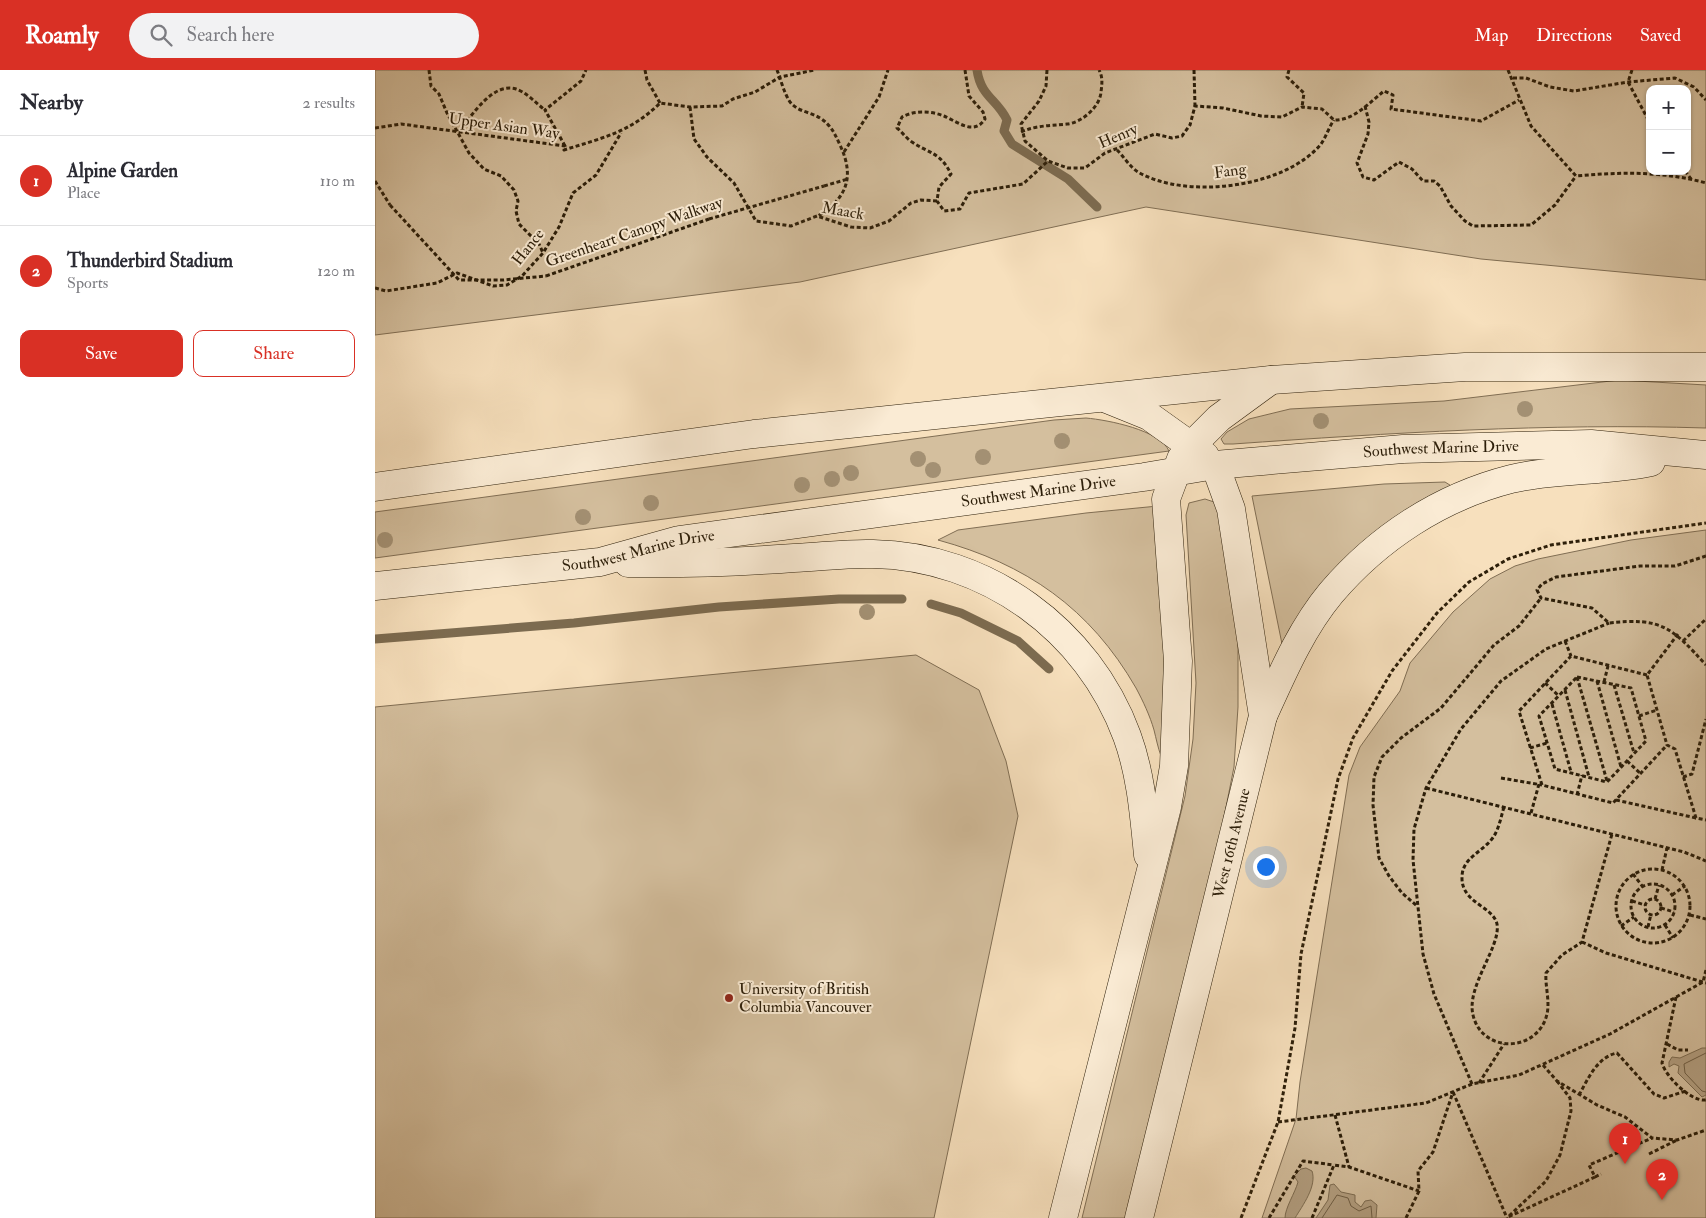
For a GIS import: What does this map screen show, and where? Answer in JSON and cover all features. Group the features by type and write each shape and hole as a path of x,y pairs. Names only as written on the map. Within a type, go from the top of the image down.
{"main road":[{"path":"375,487 754,434 1271,380 1465,366 1706,366"},
{"path":"1063,1218 1167,807 1176,738 1178,661 1166,499 1175,472 1191,445 1219,418 1271,380"},
{"path":"1103,398 1149,416 1191,445 1215,465"},
{"name":"Southwest Marine Drive","path":"375,586 600,562 679,540 1215,465 1403,449 1591,444 1696,455"},
{"path":"1263,716 1280,677 1303,634 1330,594 1366,557 1400,528 1434,509 1471,492 1512,479 1647,463 1696,455"},
{"name":"West 16th Avenue","path":"1139,1218 1263,716 1231,509 1215,465"},
{"path":"600,562 688,565 873,554 926,560 975,576 1003,589 1025,602 1062,632 1096,676 1117,712 1127,738 1142,797 1150,877"}],"path":[{"path":"429,70 431,86 439,94 469,153 484,169 501,176 514,190 518,201 516,211 519,224 539,244 543,253"},
{"path":"545,110 581,81 586,70"},
{"path":"645,70 647,80 660,103 690,107 722,106 733,99 755,92 780,77 815,70"},
{"path":"777,70 791,102 801,110 819,118 834,130 843,152 848,178 839,199 817,216"},
{"path":"843,152 879,97 889,70"},
{"path":"965,70 969,96 983,112 985,119 981,125 973,128 963,126 943,116 923,112 902,116 897,128 911,142 931,150 947,165 951,174 939,187 937,201 944,212 960,209 969,193 1023,184 1047,162"},
{"path":"1047,70 1047,86 1039,101 1021,124 1021,132 1036,126 1069,124 1092,111 1101,98 1102,75 1099,70"},
{"path":"1194,70 1195,106 1223,108 1261,116 1282,117 1302,107 1322,108 1333,120 1348,119 1384,91 1393,95 1391,109 1416,113 1428,112 1449,118 1481,121 1519,100"},
{"path":"1289,70 1287,77 1304,92 1302,107"},
{"path":"1508,70 1513,78 1519,100 1531,126 1576,176"},
{"path":"1632,70 1628,82 1646,116"},
{"path":"1513,78 1526,78 1550,87 1574,91 1628,82 1675,78 1694,87 1706,100"},
{"path":"458,132 485,100 499,89 516,89 545,110 565,146"},
{"name":"Upper Asian Way","path":"375,128 401,124 565,146 564,150 621,132 645,118 660,103"},
{"name":"Henry","path":"1021,132 1025,141 1047,162 1068,168 1085,168 1105,153 1155,134 1173,138 1182,136 1190,125 1195,106"},
{"path":"1365,106 1369,122 1368,134 1357,163 1363,177 1374,180 1399,162 1412,169 1423,181 1434,182 1440,186 1451,206 1465,221 1473,226 1531,225 1555,205 1576,176"},
{"name":"Maack","path":"690,107 694,139 707,157 734,183 756,221 791,226 817,216 851,227 870,228 889,222 911,203 921,200 937,201"},
{"name":"Fang","path":"1117,150 1136,171 1154,180 1175,186 1218,188 1239,186 1271,175 1303,160 1321,144 1333,120"},
{"name":"Hance","path":"375,288 386,291 437,283 457,273 493,286 507,285 522,276 543,253 559,227 573,193 596,175 621,132"},
{"path":"1576,176 1635,172 1692,179 1706,183"},
{"path":"1688,175 1692,179"},
{"name":"Greenheart Canopy Walkway","path":"375,181 390,204 459,280 503,280 546,276 709,219 848,178"},
{"path":"1241,1218 1278,1122 1295,1028 1301,954 1338,779 1353,738 1392,671 1437,613 1469,582 1509,558 1551,545 1706,523"},
{"path":"1541,598 1537,590 1542,584 1556,577 1640,566 1675,566 1706,556"},
{"path":"1541,598 1592,608 1609,624"},
{"path":"1416,905 1397,888 1379,858 1373,805 1374,777 1382,757 1401,738 1441,708 1494,645 1519,626 1541,598"},
{"path":"1683,641 1706,619"},
{"path":"1472,1084 1434,994 1423,954 1416,905 1413,860 1414,829 1426,788 1461,728 1501,681 1547,649 1565,641 1609,624 1629,621 1651,622 1678,634 1706,666"},
{"path":"1647,675 1678,634"},
{"path":"1565,641 1571,656"},
{"path":"1571,656 1647,675"},
{"path":"1531,813 1540,784 1519,711 1571,656"},
{"path":"1604,682 1608,666"},
{"path":"1647,675 1667,745 1675,749 1696,818"},
{"path":"1577,677 1631,688 1646,741 1607,782"},
{"path":"1577,677 1539,716 1555,769 1607,782"},
{"path":"1577,677 1607,782"},
{"path":"1597,681 1621,767"},
{"path":"1545,683 1559,696"},
{"path":"1614,685 1635,754"},
{"path":"1565,690 1589,777"},
{"path":"1551,703 1571,773"},
{"path":"1639,716 1657,710"},
{"path":"1683,776 1692,774 1704,736 1706,719"},
{"path":"1530,748 1547,743"},
{"path":"1501,778 1540,784 1613,803 1667,745"},
{"path":"1627,761 1640,773"},
{"path":"1577,795 1582,775"},
{"path":"1426,788 1667,848 1706,861"},
{"path":"1615,800 1706,820"},
{"path":"1504,808 1495,836 1466,864 1461,876 1465,890 1475,903 1493,916 1497,924 1495,937 1471,1004 1473,1017 1482,1032 1504,1044 1513,1046 1530,1038 1541,1027 1547,1015 1546,972 1562,955 1582,942 1612,834"},
{"path":"1662,870 1667,848"},
{"path":"1652,869 1662,870 1671,873 1685,886 1689,896 1690,915 1686,924 1673,938 1650,944 1639,941 1629,935 1621,926 1617,915 1617,898 1624,882 1633,874 1652,869"},
{"path":"1633,874 1643,887"},
{"path":"1655,899 1659,885"},
{"path":"1659,885 1672,895 1675,912 1665,925 1648,927 1635,917 1632,901 1643,887 1659,885"},
{"path":"1672,895 1685,886"},
{"path":"1650,899 1655,899 1659,901 1661,908 1658,914 1651,914 1647,912 1645,905 1650,899"},
{"path":"1632,901 1645,905"},
{"path":"1661,908 1675,912"},
{"path":"1648,927 1651,914"},
{"path":"1690,915 1706,919"},
{"path":"1621,926 1635,917"},
{"path":"1665,925 1673,938"},
{"path":"1582,942 1606,953 1705,982"},
{"path":"1705,982 1706,970"},
{"path":"1278,1122 1426,1103 1472,1084 1519,1075 1543,1066 1610,1034 1705,982"},
{"path":"1677,997 1662,1063 1663,1068 1685,1091 1695,1098 1706,1100"},
{"path":"1479,1083 1504,1044"},
{"path":"1667,1044 1678,1050 1688,1050"},
{"path":"1579,1095 1595,1068 1610,1055 1617,1053 1654,1094 1664,1098 1685,1091"},
{"path":"1507,1218 1546,1181 1559,1155 1571,1111 1570,1098 1543,1066"},
{"path":"1557,1081 1579,1095 1625,1117 1652,1138"},
{"path":"1453,1092 1507,1218"},
{"path":"1406,1218 1419,1191 1418,1171 1433,1152 1453,1092"},
{"path":"1335,1115 1349,1167"},
{"path":"1649,1154 1677,1140 1706,1130"},
{"path":"1595,1177 1589,1165 1652,1138 1677,1140"},
{"path":"1269,1218 1303,1161 1349,1167 1419,1191"},
{"path":"1312,1218 1334,1166"},
{"path":"1507,1218 1601,1174"}],"shaded area":[{"path":"375,70 1706,70 1706,280 1481,259 1146,207 800,282 375,335"},
{"path":"1619,380 1706,385 1706,428 1528,428 1233,444 1224,444 1221,439 1227,432 1249,419 1290,409 1444,401"},
{"path":"1086,418 1120,424 1145,432 1164,444 1169,451 375,558 375,512 1054,420"},
{"path":"1445,482 1453,487 1315,595 1290,628 1282,644 1252,496 1384,484"},
{"path":"1205,499 1214,502 1223,521 1238,632 1238,707 1234,767 1222,827 1127,1218 1082,1218 1185,796 1193,739 1196,683 1186,515 1189,503"},
{"path":"1158,506 1171,662 1161,756 1150,719 1136,688 1098,634 1076,612 1053,593 1027,576 1000,562 938,540 958,530 1086,513"},
{"path":"1706,530 1706,1218 1262,1218 1296,1119 1300,1082 1349,775 1360,747 1400,691 1410,663 1453,612 1490,579 1515,566 1538,559 1631,540"},
{"name":"University of British Columbia Vancouver","path":"916,655 979,690 1006,761 1018,816 934,1218 375,1218 375,707"}],"water":[{"path":"1706,1048 1706,1095 1702,1097 1678,1073 1679,1066 1674,1064 1669,1067 1669,1062 1672,1057 1680,1058"},
{"path":"1306,1168 1312,1171 1313,1183 1311,1189 1295,1218 1285,1218 1298,1182 1294,1176 1301,1169"},
{"path":"1334,1184 1341,1192 1355,1195 1355,1202 1361,1207 1365,1201 1371,1200 1377,1205 1376,1218 1316,1218 1328,1200 1330,1185"}],"waterway":[{"path":"977,70 982,86 1007,120 1004,131 1012,144 1068,179 1097,207"},
{"path":"375,639 574,623 719,607 839,599 902,599"},
{"path":"931,604 961,613 1018,641 1049,669"}],"place":[{"name":"University of British Columbia Vancouver","path":"729,998"},
{"name":"Alpine Garden","path":"1625,1164"},
{"name":"Thunderbird Stadium","path":"1662,1200"}]}
